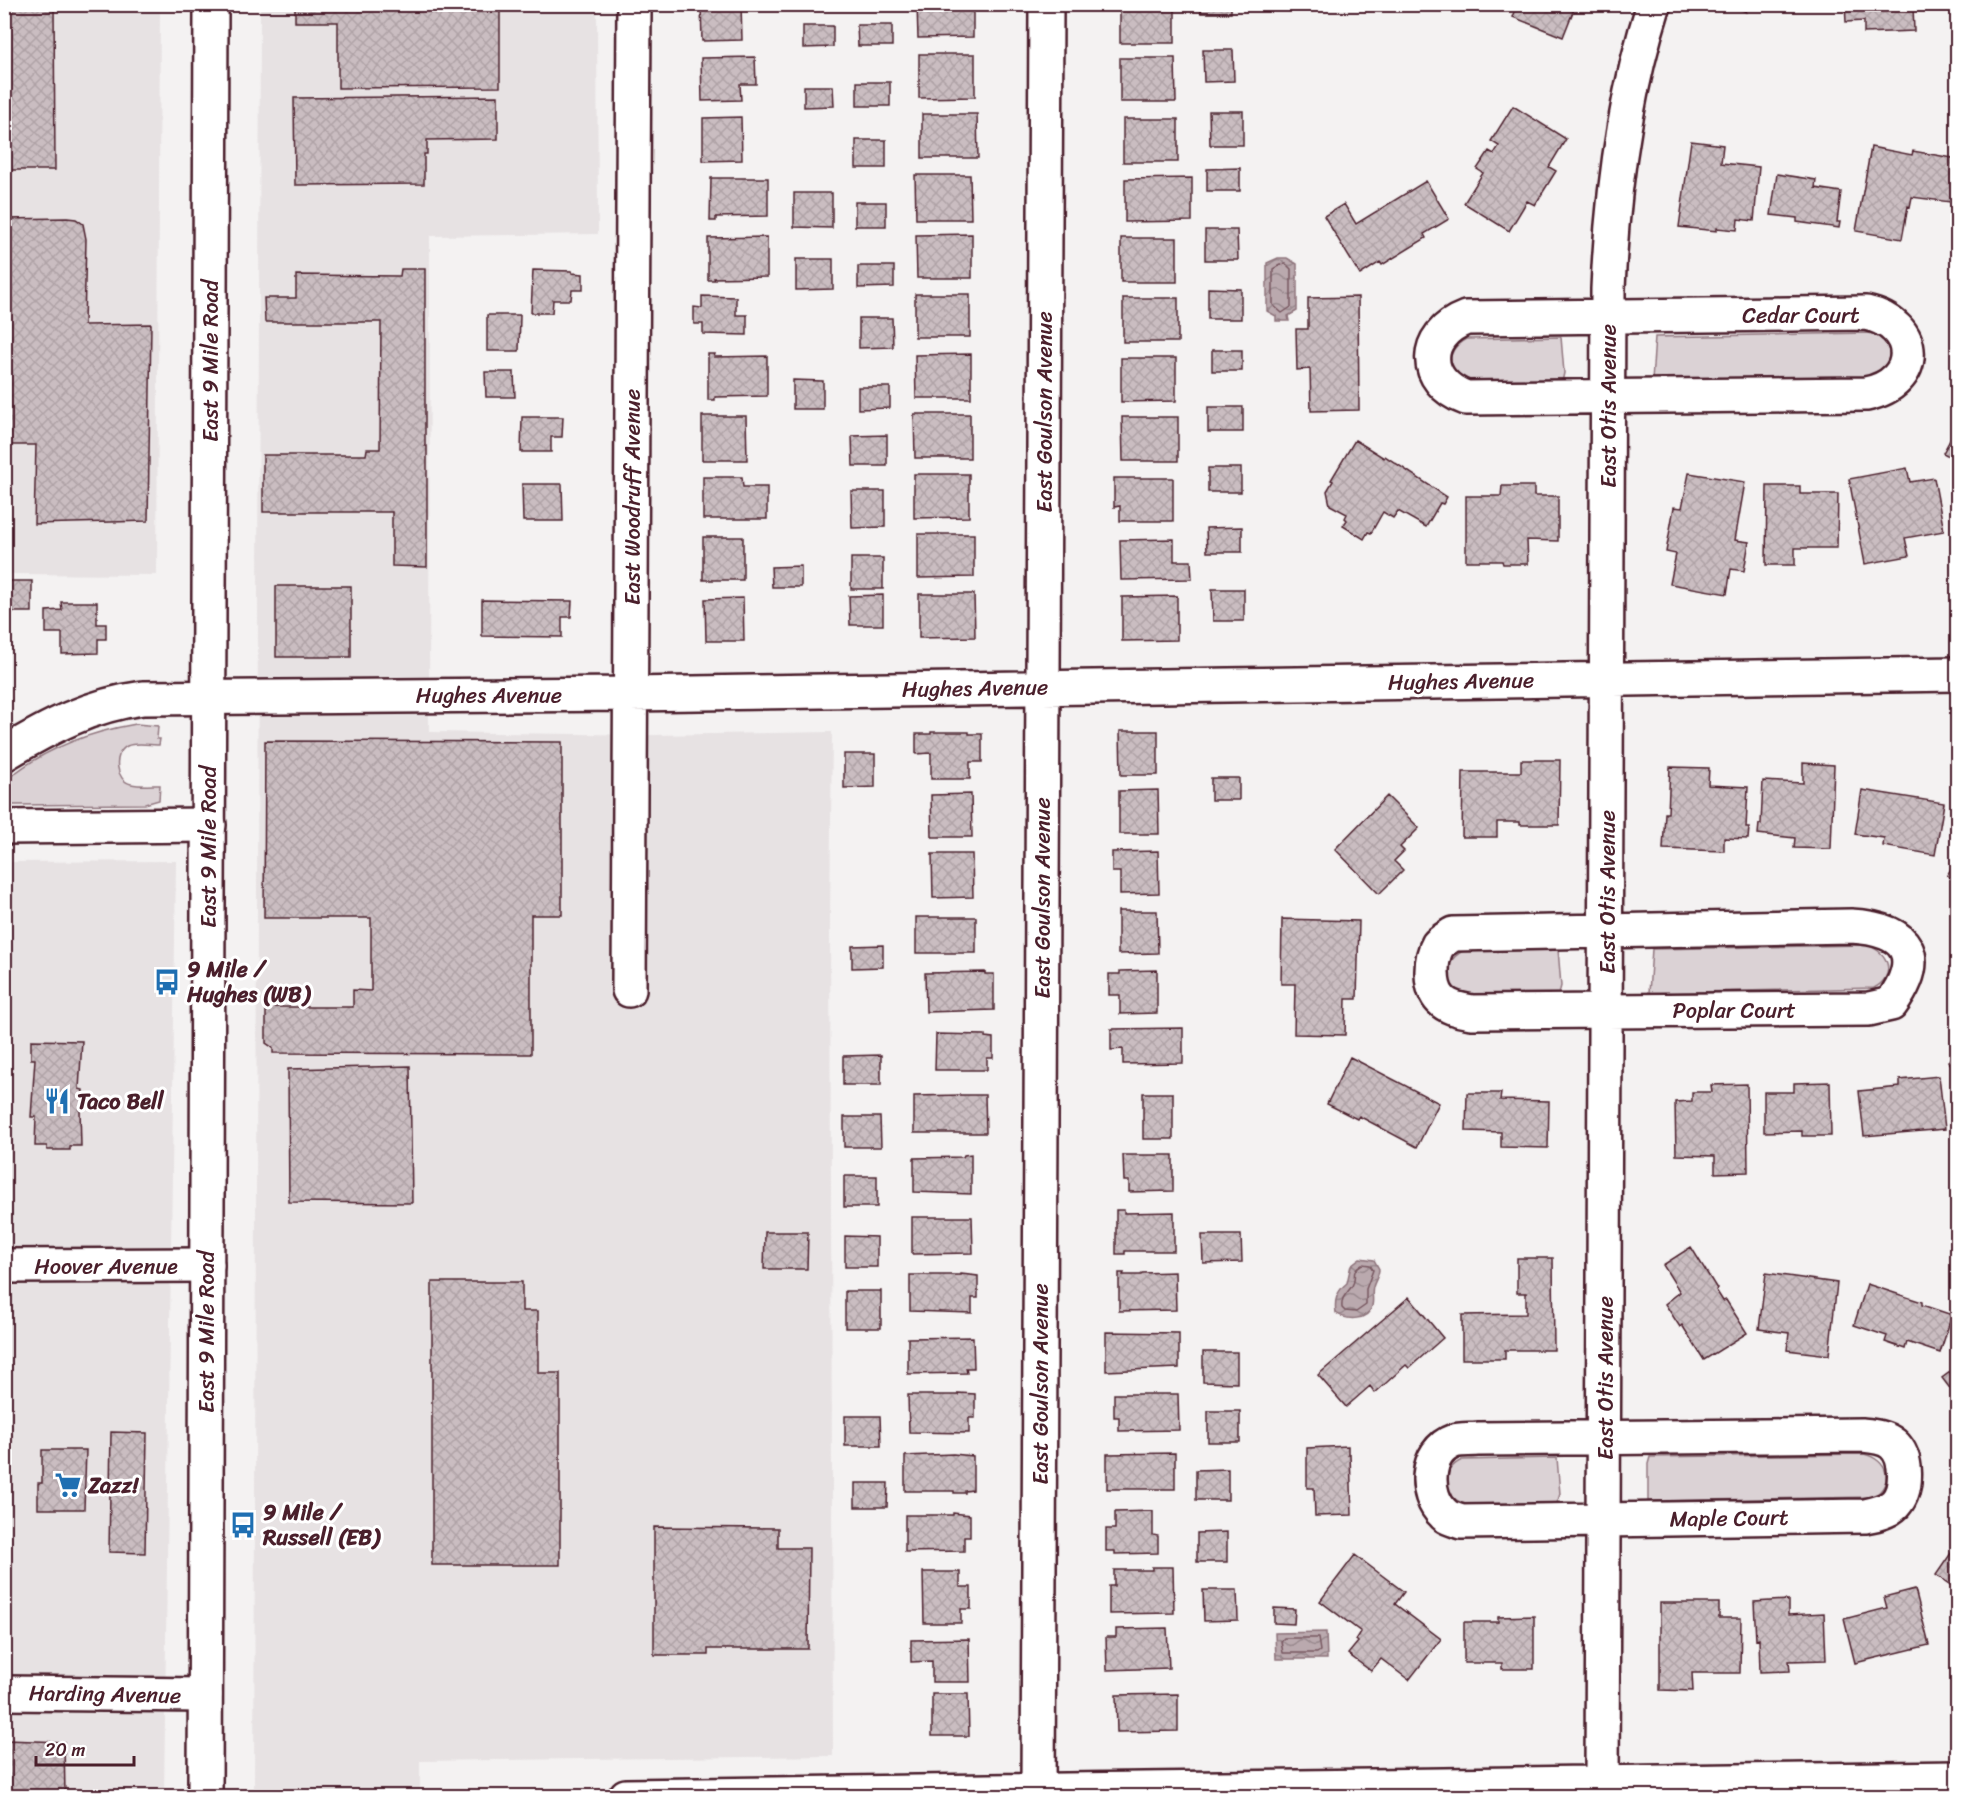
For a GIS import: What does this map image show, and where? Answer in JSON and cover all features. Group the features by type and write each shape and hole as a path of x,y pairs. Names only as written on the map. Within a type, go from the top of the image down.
{"street":[{"name":"East 9 Mile Road","path":"205,1797 211,4"},
{"name":"East Woodruff Avenue","path":"629,990 634,4"},
{"name":"East Goulson Avenue","path":"1038,1792 1046,4"},
{"name":"East Otis Avenue","path":"1602,1783 1610,242 1617,162 1640,48 1654,4"},
{"name":"Cedar Court","path":"1866,313 1892,322 1901,332 1907,347 1905,365 1900,377 1890,386 1866,394 1608,398 1467,398 1453,393 1442,384 1435,372 1433,358 1435,344 1442,332 1453,323 1466,318 1608,316 1866,313"},
{"name":"Hughes Avenue","path":"4,754 67,718 97,708 143,698 630,694 1958,674"},
{"path":"4,826 209,825"},
{"name":"Poplar Court","path":"1871,927 1890,933 1904,945 1910,962 1904,986 1891,1004 1869,1009 1472,1012 1453,1008 1440,1000 1434,983 1432,963 1439,944 1453,933 1606,930 1871,927"},
{"name":"Hoover Avenue","path":"4,1266 207,1265"},
{"name":"Maple Court","path":"1877,1436 1893,1443 1900,1454 1904,1467 1904,1486 1896,1504 1883,1512 1865,1516 1461,1522 1444,1515 1432,1495 1430,1472 1438,1452 1454,1441 1605,1439 1877,1436"},
{"name":"Harding Avenue","path":"4,1693 205,1695"},
{"path":"627,1796 1449,1791 1602,1783 1860,1788 1958,1778"}],"shaded area":[{"path":"5,5 160,5 157,575 5,574"},
{"path":"260,5 597,5 598,234 430,236 429,732 653,735 832,732 830,920 833,1756 420,1761 420,1796 254,1796"},
{"path":"1869,333 1880,338 1887,345 1889,361 1887,367 1868,378 1652,381 1655,337"},
{"path":"1561,337 1564,373 1562,382 1470,383 1456,376 1450,364 1454,350 1466,339"},
{"path":"136,724 158,726 159,745 127,746 119,755 119,773 126,782 131,784 160,785 159,800 145,804 12,805 5,801 5,781 34,760 84,737"},
{"path":"176,861 164,1796 5,1796 4,862"},
{"path":"1866,945 1880,953 1887,964 1886,977 1874,988 1649,993 1652,949"},
{"path":"1558,949 1561,986 1559,994 1467,995 1458,993 1448,981 1450,963 1463,951"},
{"path":"1864,1454 1879,1461 1886,1472 1884,1485 1873,1497 1648,1501 1650,1457"},
{"path":"1557,1458 1560,1494 1557,1503 1466,1504 1451,1496 1447,1490 1446,1477 1449,1471 1462,1460"}],"water":[{"path":"1278,258 1287,258 1297,264 1297,311 1288,316 1289,321 1276,321 1276,316 1267,311 1267,263"},
{"path":"1360,1258 1374,1260 1379,1269 1372,1289 1372,1306 1370,1311 1362,1317 1341,1316 1336,1313 1336,1300 1347,1283 1351,1265"},
{"path":"1326,1632 1327,1659 1276,1659 1275,1633"}],"building":[{"path":"4,4 54,4 55,170 4,170"},
{"path":"295,4 500,4 500,87 338,88 338,22 295,22"},
{"path":"701,4 741,4 742,40 702,41"},
{"path":"917,4 973,4 973,37 918,38"},
{"path":"1120,4 1175,4 1175,43 1120,43"},
{"path":"1201,4 1231,4 1231,13 1201,13"},
{"path":"1518,4 1576,4 1563,37 1513,17"},
{"path":"1729,4 1749,4 1746,12"},
{"path":"1845,4 1945,4 1945,6 1913,7 1914,31 1864,33 1864,21 1846,22"},
{"path":"857,25 892,25 892,46 858,46"},
{"path":"803,26 833,26 833,47 803,48"},
{"path":"1203,50 1233,50 1234,81 1204,82"},
{"path":"919,54 975,54 975,97 919,98"},
{"path":"755,57 756,84 740,84 741,100 702,101 701,58"},
{"path":"1120,58 1175,58 1176,102 1120,102"},
{"path":"857,82 890,82 890,106 857,106"},
{"path":"804,86 833,86 834,106 804,107"},
{"path":"498,96 498,139 427,140 427,154 424,154 424,184 295,185 294,98"},
{"path":"1513,106 1566,139 1549,167 1556,171 1535,205 1527,201 1509,231 1464,203 1483,173 1477,169 1489,151 1494,154 1499,146 1491,141"},
{"path":"1209,111 1243,111 1243,145 1210,145"},
{"path":"922,114 977,114 978,158 922,158"},
{"path":"741,117 742,160 703,161 703,118"},
{"path":"1123,119 1178,119 1178,162 1123,162"},
{"path":"856,140 886,140 886,168 856,168"},
{"path":"1691,141 1723,145 1721,163 1759,167 1754,221 1738,219 1737,230 1717,228 1717,231 1679,227"},
{"path":"1871,147 1912,155 1913,151 1958,159 1958,203 1912,197 1910,207 1908,206 1902,239 1856,231"},
{"path":"1240,168 1240,191 1207,191 1207,169"},
{"path":"1777,174 1816,180 1815,188 1841,192 1837,222 1840,222 1839,228 1797,222 1797,218 1771,215"},
{"path":"915,175 970,175 971,219 916,219"},
{"path":"711,178 768,178 768,216 716,217 716,221 710,221"},
{"path":"1192,178 1192,221 1125,222 1125,179"},
{"path":"1426,181 1449,219 1424,234 1426,238 1382,265 1380,262 1360,275 1324,216 1344,204 1356,224"},
{"path":"794,193 832,193 832,228 794,227"},
{"path":"855,202 886,202 886,226 855,226"},
{"path":"4,219 76,219 83,224 86,239 84,325 151,324 148,521 34,524 36,445 4,445"},
{"path":"1205,230 1237,230 1238,260 1205,260"},
{"path":"972,234 972,278 917,278 916,235"},
{"path":"1958,234 1958,251 1952,236"},
{"path":"767,237 767,277 708,280 708,238"},
{"path":"1121,238 1177,238 1177,282 1121,282"},
{"path":"796,259 833,259 833,289 796,290"},
{"path":"858,266 894,266 894,287 858,288"},
{"path":"401,269 425,269 427,567 392,566 392,512 263,512 263,455 366,455 367,449 380,449 381,322 265,322 264,298 296,298 296,275 400,276"},
{"path":"533,270 572,271 572,273 583,274 583,290 572,290 571,300 553,300 552,313 531,313"},
{"path":"1208,288 1241,289 1241,319 1208,319"},
{"path":"915,294 970,294 970,337 915,337"},
{"path":"702,296 736,297 736,315 747,315 747,335 703,334 703,324 694,324 694,307 702,308"},
{"path":"1358,297 1359,410 1311,411 1310,369 1297,370 1296,329 1308,329 1308,298"},
{"path":"1123,298 1178,298 1178,342 1123,342"},
{"path":"487,315 520,315 519,351 487,351"},
{"path":"859,318 892,318 893,347 859,348"},
{"path":"1212,350 1242,350 1242,371 1212,371"},
{"path":"708,354 715,354 714,357 767,356 767,396 715,397 715,400 708,400"},
{"path":"971,354 971,398 916,398 915,355"},
{"path":"1121,358 1176,358 1176,401 1121,402"},
{"path":"485,372 514,372 515,397 486,397"},
{"path":"793,380 823,381 823,409 793,409"},
{"path":"858,387 890,387 890,408 858,409"},
{"path":"1208,407 1243,407 1243,432 1208,432"},
{"path":"914,414 970,414 970,458 915,458"},
{"path":"702,416 746,416 747,460 702,460"},
{"path":"522,417 563,417 562,437 551,437 551,452 521,452"},
{"path":"1122,417 1178,417 1178,461 1123,461"},
{"path":"1958,425 1958,461 1943,453"},
{"path":"887,435 887,466 853,466 852,436"},
{"path":"1355,440 1384,458 1385,456 1447,497 1443,504 1440,503 1426,527 1398,511 1393,518 1383,512 1371,533 1368,532 1364,539 1343,526 1347,520 1345,518 1347,514 1330,505 1327,491"},
{"path":"1208,468 1241,468 1241,492 1208,492"},
{"path":"1907,468 1910,482 1934,478 1944,531 1905,538 1909,556 1865,564 1849,479"},
{"path":"1689,473 1745,482 1735,540 1749,542 1744,571 1731,569 1727,594 1670,584 1676,554 1666,552 1674,507 1682,508"},
{"path":"914,474 969,474 969,517 914,518"},
{"path":"703,477 742,477 743,487 767,487 767,519 703,519"},
{"path":"1114,478 1173,478 1173,521 1120,521 1120,506 1114,507"},
{"path":"522,484 562,484 563,521 523,521"},
{"path":"1502,486 1534,486 1534,496 1558,496 1558,541 1527,540 1528,564 1466,561 1466,496 1501,496"},
{"path":"1767,486 1800,486 1800,494 1838,494 1837,548 1795,548 1795,565 1766,565"},
{"path":"851,491 885,491 885,527 852,528"},
{"path":"1242,527 1242,552 1207,552 1206,528"},
{"path":"918,534 974,534 974,577 918,578"},
{"path":"703,537 743,537 743,580 703,580"},
{"path":"1174,539 1174,561 1191,561 1192,579 1121,580 1120,540"},
{"path":"851,558 883,558 883,589 851,589"},
{"path":"801,566 801,587 772,587 771,567"},
{"path":"4,581 32,581 32,612 4,612"},
{"path":"276,586 351,586 351,657 276,657"},
{"path":"1212,589 1244,589 1244,621 1213,621"},
{"path":"919,594 974,594 975,637 919,638"},
{"path":"883,595 883,625 850,625 849,596"},
{"path":"1177,596 1177,640 1122,641 1122,597"},
{"path":"743,598 744,641 706,641 705,599"},
{"path":"482,600 572,601 571,617 562,617 562,637 482,636"},
{"path":"61,602 97,602 97,624 106,624 106,639 98,639 98,653 62,654 62,633 46,633 46,611 62,610"},
{"path":"1120,731 1158,731 1158,775 1121,775"},
{"path":"931,732 982,734 982,762 970,762 970,779 931,779 931,753 916,754 916,734 931,734"},
{"path":"265,741 562,742 562,915 531,915 531,1054 273,1053 273,1048 266,1043 266,1007 353,1007 353,990 371,991 371,918 264,918"},
{"path":"844,754 875,754 875,787 844,788"},
{"path":"1521,760 1560,760 1559,825 1520,825 1520,822 1497,822 1497,837 1462,837 1463,772 1521,772"},
{"path":"1803,763 1834,765 1831,849 1794,848 1795,838 1758,834 1759,824 1761,824 1763,781 1803,783"},
{"path":"1670,767 1709,768 1708,785 1748,787 1746,828 1749,828 1748,839 1724,838 1724,851 1663,849 1665,813 1668,813"},
{"path":"1211,778 1239,778 1239,800 1211,800"},
{"path":"1158,790 1159,834 1119,834 1119,791"},
{"path":"1862,790 1944,803 1935,855 1883,846 1884,838 1855,834"},
{"path":"971,794 972,837 932,837 931,795"},
{"path":"1387,796 1419,828 1400,847 1404,851 1394,861 1403,870 1379,894 1335,849"},
{"path":"1158,851 1159,893 1120,894 1120,872 1112,872 1112,852"},
{"path":"932,854 972,854 973,897 933,898"},
{"path":"1958,859 1958,884 1947,875"},
{"path":"1118,911 1157,911 1158,953 1118,954"},
{"path":"916,917 976,917 976,953 916,953"},
{"path":"1282,919 1359,921 1357,999 1346,999 1345,1035 1294,1034 1295,984 1281,984"},
{"path":"883,945 883,967 852,968 852,946"},
{"path":"1157,970 1157,1013 1120,1014 1120,995 1109,995 1109,974 1120,974 1120,971"},
{"path":"985,972 985,974 994,974 994,1010 926,1012 925,973"},
{"path":"1183,1028 1183,1063 1123,1064 1123,1049 1111,1050 1111,1029"},
{"path":"936,1034 985,1035 985,1037 993,1038 993,1058 987,1058 987,1070 935,1070"},
{"name":"Taco Bell","path":"31,1040 82,1041 79,1089 83,1090 82,1109 80,1109 81,1146 70,1146 70,1150 47,1150 47,1146 35,1146 36,1117 31,1117 35,1059 31,1059"},
{"path":"1958,1053 1958,1072 1948,1061"},
{"path":"881,1055 881,1085 843,1085 843,1056"},
{"path":"1350,1057 1439,1103 1417,1147 1359,1116 1357,1119 1327,1104"},
{"path":"410,1066 412,1203 289,1202 288,1069"},
{"path":"1939,1076 1945,1129 1864,1136 1859,1091 1900,1087 1900,1080"},
{"path":"1830,1082 1831,1136 1802,1136 1802,1131 1764,1132 1764,1092 1794,1092 1794,1083"},
{"path":"1747,1084 1748,1172 1715,1173 1715,1156 1676,1155 1675,1102 1692,1101 1692,1092 1712,1092 1711,1085"},
{"path":"1143,1093 1173,1093 1173,1139 1143,1139"},
{"path":"1467,1093 1501,1093 1500,1100 1549,1101 1548,1148 1501,1147 1501,1132 1466,1131"},
{"path":"985,1095 986,1133 914,1133 914,1096"},
{"path":"844,1117 880,1117 881,1147 844,1147"},
{"path":"971,1154 971,1194 914,1192 914,1158 963,1157"},
{"path":"1123,1155 1173,1155 1173,1191 1129,1192 1129,1181 1124,1181"},
{"path":"844,1176 877,1176 877,1207 844,1207"},
{"path":"1116,1210 1124,1210 1124,1213 1174,1212 1174,1251 1125,1251 1125,1254 1116,1254"},
{"path":"912,1217 972,1217 973,1253 912,1254"},
{"path":"765,1232 808,1232 807,1269 764,1269"},
{"path":"1202,1235 1241,1235 1242,1262 1203,1263"},
{"path":"845,1236 877,1237 877,1267 845,1267"},
{"path":"1691,1247 1723,1301 1726,1300 1747,1333 1704,1360 1682,1325 1680,1327 1665,1304 1680,1292 1663,1265"},
{"path":"1517,1258 1553,1258 1554,1350 1505,1350 1505,1359 1462,1359 1462,1315 1526,1314 1526,1293 1517,1293"},
{"path":"1175,1272 1176,1310 1119,1311 1119,1273 1141,1275 1142,1273"},
{"path":"1766,1273 1837,1283 1829,1355 1787,1350 1789,1333 1759,1329"},
{"path":"910,1275 978,1276 978,1298 972,1298 972,1313 910,1311"},
{"path":"432,1282 522,1282 522,1311 538,1311 538,1373 560,1373 560,1565 432,1565"},
{"path":"1867,1284 1922,1302 1922,1305 1952,1315 1940,1353 1907,1342 1905,1349 1885,1342 1887,1336 1854,1325"},
{"path":"845,1291 881,1291 881,1328 845,1328"},
{"path":"1409,1297 1443,1338 1409,1368 1406,1365 1375,1393 1370,1386 1346,1407 1318,1375"},
{"path":"1106,1332 1179,1333 1179,1368 1106,1371"},
{"path":"973,1337 974,1368 966,1368 967,1373 908,1374 908,1338"},
{"path":"1203,1352 1237,1352 1237,1383 1203,1382"},
{"path":"1958,1366 1958,1399 1942,1378"},
{"path":"958,1393 975,1394 975,1418 969,1418 969,1433 909,1432 908,1395 958,1395"},
{"path":"1114,1394 1178,1394 1179,1430 1119,1431 1119,1417 1114,1417"},
{"path":"1208,1411 1240,1411 1240,1442 1208,1442"},
{"path":"845,1416 880,1416 881,1446 845,1446"},
{"path":"111,1432 147,1433 145,1553 109,1552"},
{"path":"1348,1446 1352,1515 1315,1516 1314,1488 1307,1488 1307,1448"},
{"path":"42,1450 86,1450 84,1509 38,1509 38,1483 42,1483"},
{"path":"1175,1453 1175,1489 1107,1489 1107,1454"},
{"path":"953,1454 973,1456 973,1490 965,1491 965,1493 905,1491 905,1456"},
{"path":"1228,1469 1228,1500 1196,1500 1196,1470"},
{"path":"855,1483 888,1483 887,1507 855,1507"},
{"path":"1153,1511 1153,1535 1158,1536 1158,1553 1115,1554 1115,1551 1106,1551 1106,1529 1115,1529 1115,1512"},
{"path":"953,1513 970,1515 970,1537 964,1537 964,1551 905,1552 905,1515 953,1515"},
{"path":"654,1527 778,1528 778,1548 809,1548 808,1649 708,1649 708,1655 654,1655"},
{"path":"1227,1532 1227,1562 1197,1562 1197,1533"},
{"path":"1958,1543 1958,1590 1936,1575"},
{"path":"1355,1555 1404,1592 1395,1604 1441,1639 1409,1680 1381,1659 1371,1671 1348,1654 1358,1642 1356,1640 1361,1632 1320,1601"},
{"path":"1152,1567 1173,1567 1174,1613 1109,1614 1109,1586 1114,1586 1114,1570 1152,1570"},
{"path":"923,1572 960,1572 960,1587 971,1587 971,1609 961,1609 961,1623 924,1623"},
{"path":"1915,1589 1929,1645 1855,1663 1844,1619 1887,1608 1884,1597"},
{"path":"1203,1590 1237,1590 1238,1620 1204,1621"},
{"path":"1788,1600 1788,1615 1824,1613 1826,1660 1789,1661 1790,1671 1760,1672 1759,1639 1756,1640 1754,1602"},
{"path":"1660,1603 1719,1603 1719,1618 1741,1618 1740,1673 1692,1673 1693,1691 1660,1690"},
{"path":"1274,1608 1295,1609 1294,1624 1274,1623"},
{"path":"1534,1616 1534,1669 1502,1669 1502,1663 1464,1663 1464,1622 1498,1622 1498,1617"},
{"path":"1167,1628 1169,1668 1107,1670 1106,1637 1116,1637 1116,1629"},
{"path":"969,1639 970,1682 932,1682 932,1661 911,1662 911,1640"},
{"path":"932,1694 968,1694 969,1736 932,1736"},
{"path":"1178,1694 1178,1731 1117,1732 1116,1695"},
{"path":"5,1740 64,1742 65,1796 4,1796"}],"place":[{"name":"9 Mile / Hughes (WB)","path":"167,982"},
{"name":"Taco Bell","path":"57,1101"},
{"name":"Zazz!","path":"68,1485"},
{"name":"9 Mile / Russell (EB)","path":"243,1525"}]}
